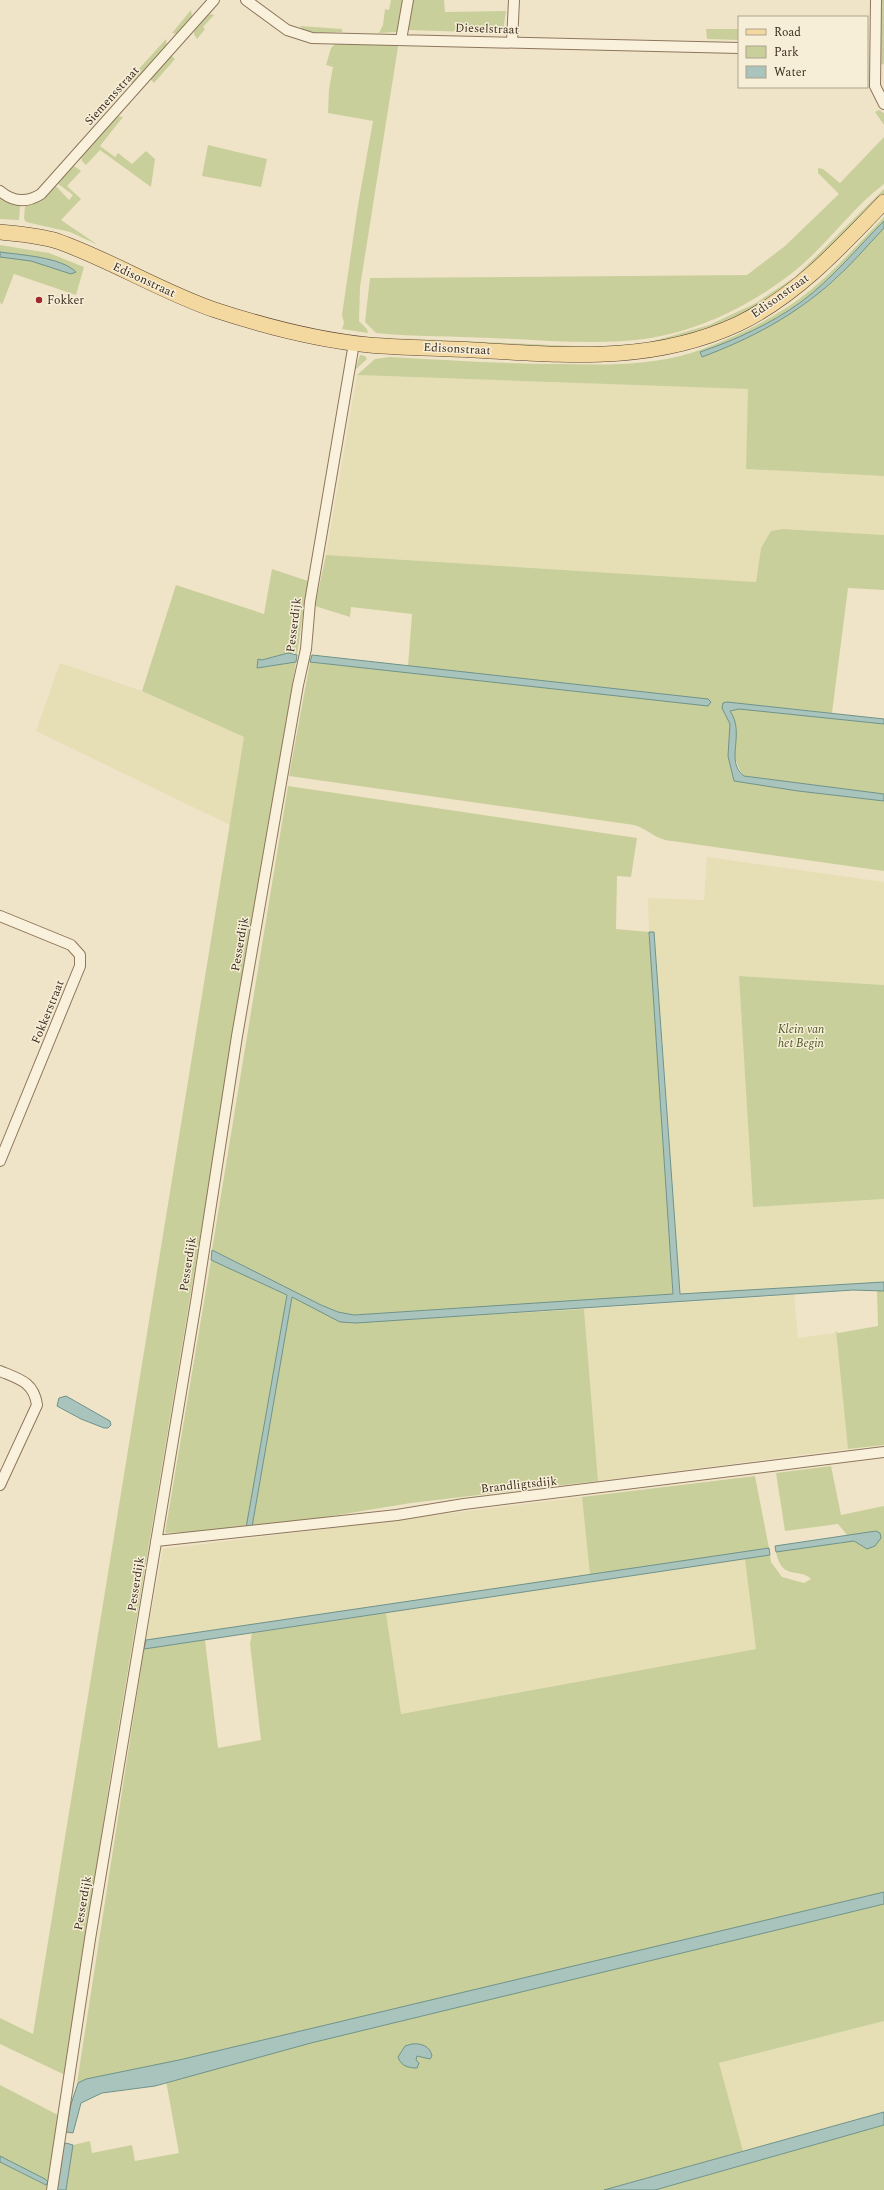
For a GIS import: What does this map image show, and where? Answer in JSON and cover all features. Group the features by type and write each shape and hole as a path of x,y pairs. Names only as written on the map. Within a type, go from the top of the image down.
{"main road":[{"name":"Edisonstraat","path":"0,232 38,236 56,241 181,297 248,320 354,343 585,355 617,355 680,344 739,323 763,310 797,286 834,254 884,202"}],"street":[{"name":"Siemensstraat","path":"0,191 11,198 23,200 37,196 45,190 214,0"},
{"name":"Dieselstraat","path":"246,0 287,30 303,36 401,40 738,48"},
{"path":"401,40 408,0"},
{"path":"512,42 514,0"},
{"path":"876,0 871,52 875,86 884,104"},
{"name":"Pesserdijk","path":"52,2190 90,1939 237,1036 296,693 306,649 310,602 354,343"},
{"name":"Fokkerstraat","path":"0,916 71,945 80,955 80,966 0,1161"},
{"path":"0,1371 26,1383 35,1393 38,1404 0,1485"},
{"name":"Brandligtsdijk","path":"156,1541 397,1515 464,1504 884,1452"}],"shaded area":[{"path":"357,375 749,389 746,469 884,476 884,535 783,529 761,548 756,582 326,555"},
{"path":"60,663 142,691 244,737 230,825 36,731"},
{"path":"707,857 884,882 884,985 739,976 753,1207 884,1199 884,1282 680,1294 660,1006 654,932 649,932 648,898 704,900"},
{"path":"794,1295 798,1338 834,1333 836,1331 848,1449 598,1481 584,1309"},
{"path":"582,1497 590,1575 146,1640 163,1549"},
{"path":"745,1559 756,1649 400,1714 386,1613"},
{"path":"884,2021 884,2112 743,2151 719,2063"}],"green space":[{"path":"391,0 403,0 398,32 379,33 383,25 385,9 389,10"},
{"path":"413,0 444,0 445,12 506,11 504,25 501,33 408,30"},
{"path":"881,0 884,0 884,64 880,65"},
{"path":"191,10 192,17 177,34 172,33"},
{"path":"211,14 214,15 203,27 205,29 197,39 194,31 203,19"},
{"path":"300,26 342,29 342,32 308,33 303,31"},
{"path":"706,29 738,29 738,40 707,39"},
{"path":"166,39 167,45 134,83 127,82"},
{"path":"336,43 396,45 398,47 360,287 359,321 367,329 368,333 342,329 344,323 342,315 358,205 373,121 328,113 329,89 333,67 326,65 331,48"},
{"path":"171,55 175,59 154,83 150,79"},
{"path":"879,110 884,113 884,125 875,112"},
{"path":"117,116 123,117 100,146 115,157 118,153 132,164 146,151 155,159 151,187 100,150 86,165 82,161 81,157"},
{"path":"884,137 884,184 860,205 801,266 757,297 706,323 651,338 611,342 591,342 376,333 365,322 370,278 747,275 785,246 839,194 818,173 818,168 823,169 840,183"},
{"path":"208,145 267,159 261,187 202,176"},
{"path":"74,166 81,171 67,186 81,199 61,220 98,245 70,232 26,222 24,219 25,205 55,185 69,200 73,195 57,183"},
{"path":"884,189 884,194 820,260 766,302 726,323 675,340 616,350 376,337 593,347 647,343 709,325 754,304 795,277"},
{"path":"0,196 20,206 19,220 0,219"},
{"path":"884,217 884,221 844,263 801,302 752,331 700,353 701,357 801,307 834,281 884,228 884,476 746,469 748,389 357,375 375,359 390,357 475,362 626,364 659,360 691,353 747,330 799,299 832,270"},
{"path":"0,245 49,253 84,267 76,295 14,274 2,305 0,302"},
{"path":"360,355 365,356 367,359 355,370"},
{"path":"783,529 884,535 884,590 848,588 832,713 727,702 734,781 798,791 884,801 884,871 665,840 634,825 289,776 310,662 708,699 408,666 412,614 351,607 350,617 315,606 326,555 756,582 761,548 771,531"},
{"path":"272,569 308,581 297,655 288,653 262,660 258,659 257,668 296,662 111,1772 65,2075 0,2044 0,2018 33,2034 244,737 142,691 176,585 264,614"},
{"path":"739,709 884,724 884,794 745,776 737,765 732,736 730,711"},
{"path":"288,786 637,838 631,877 617,876 616,929 649,932 673,1295 354,1315 338,1312 321,1305 212,1250"},
{"name":"Klein van het Begin","path":"739,976 884,985 884,1199 753,1207"},
{"path":"211,1260 287,1295 247,1527 252,1527 292,1297 345,1323 584,1309 598,1481 411,1503 246,1530 165,1533"},
{"path":"877,1291 884,1291 884,1445 848,1449 836,1331 838,1333 878,1326"},
{"path":"831,1466 841,1515 884,1506 884,1892 153,2067 112,2076 94,2077 77,2083 144,1649 205,1640 218,1748 261,1740 250,1644 252,1633 386,1613 401,1714 756,1649 745,1559 770,1555 771,1562 782,1577 804,1583 811,1579 802,1574 787,1571 782,1567 776,1552 854,1541 863,1547 876,1531 848,1536 838,1524 785,1531 776,1473"},
{"path":"755,1476 769,1548 590,1575 582,1497"},
{"path":"884,1904 884,2021 719,2063 743,2151 604,2190 66,2190 73,2145 90,2141 92,2153 132,2145 135,2161 179,2153 166,2081 311,2043"},
{"path":"0,2085 58,2115 46,2190 0,2190 0,2162 45,2185 45,2179 0,2156"},
{"path":"884,2125 884,2190 655,2190"}],"water":[{"path":"884,221 884,228 853,262 818,294 787,316 771,325 720,350 702,357 700,352 752,331 801,302 834,273"},
{"path":"0,252 51,260 61,263 76,272 71,274 31,261 0,257"},
{"path":"288,653 297,655 296,662 257,668 258,659 262,660"},
{"path":"312,655 708,699 711,702 708,706 310,662"},
{"path":"727,702 884,719 884,724 739,709 730,711 736,729 736,763 738,770 744,776 884,794 884,801 798,791 734,781 728,756 730,724 722,708 723,703"},
{"path":"649,932 654,932 680,1294 884,1282 884,1291 853,1290 356,1323 340,1322 292,1297 252,1527 246,1528 287,1295 211,1260 212,1250 321,1305 338,1312 354,1315 673,1294"},
{"path":"66,1396 110,1421 111,1425 108,1428 104,1428 81,1419 57,1406 59,1398"},
{"path":"876,1531 880,1533 881,1538 875,1546 867,1549 854,1541 776,1552 775,1546"},
{"path":"769,1548 770,1555 144,1649 146,1640"},
{"path":"884,1892 884,1904 311,2043 155,2086 102,2093 81,2103 73,2133 66,2132 71,2104 78,2083 86,2079 179,2060"},
{"path":"412,2044 425,2046 432,2056 430,2059 417,2056 416,2060 419,2063 417,2068 405,2066 401,2063 398,2057 405,2046"},
{"path":"884,2112 884,2125 655,2190 604,2190"},
{"path":"66,2143 73,2145 66,2190 57,2190 63,2145"},
{"path":"0,2156 45,2179 48,2182 46,2185 0,2162"}],"place":[{"name":"Fokker","path":"39,300"}]}
